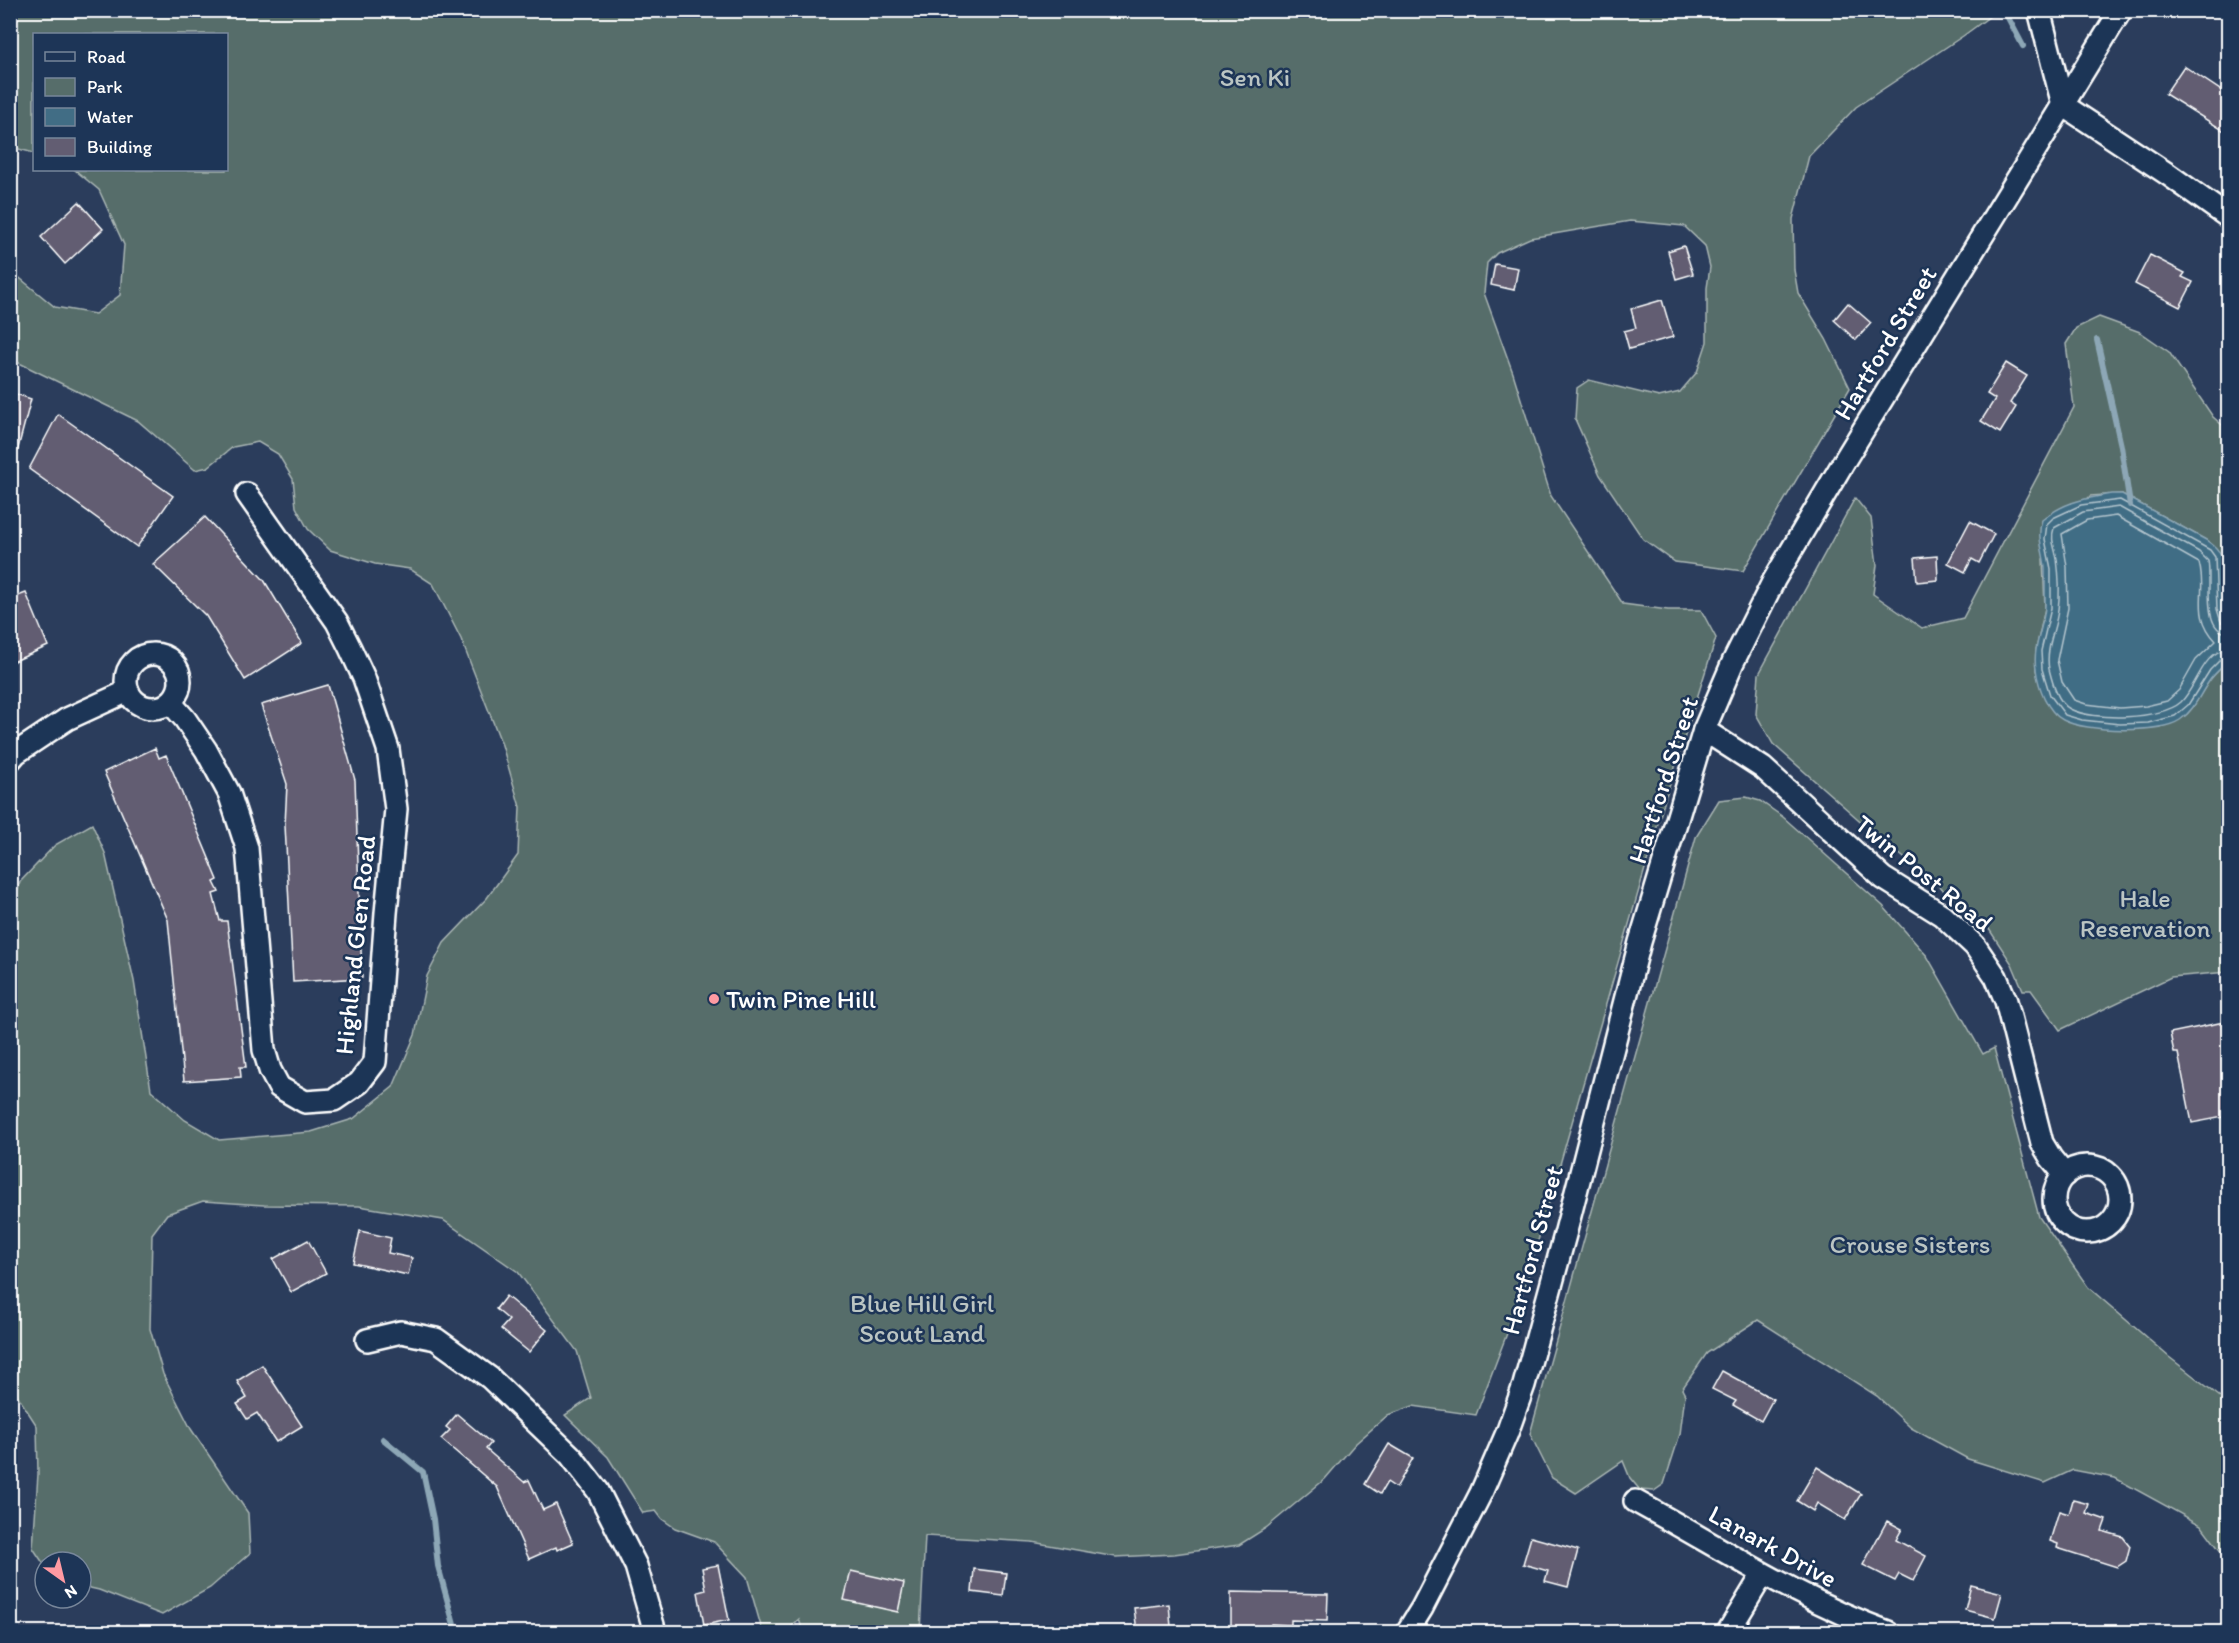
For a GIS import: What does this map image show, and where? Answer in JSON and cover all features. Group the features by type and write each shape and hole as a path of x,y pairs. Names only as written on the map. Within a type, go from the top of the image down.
{"street":[{"path":"2039,10 2063,105 2229,217"},
{"name":"Hartford Street","path":"1407,1632 1422,1608 1481,1492 1507,1434 1524,1384 1566,1230 1629,979 1704,730 1746,633 1774,580 1852,448 2121,10"},
{"name":"Highland Glen Road","path":"170,702 206,750 229,793 247,848 264,1050 270,1070 279,1087 305,1102 334,1100 359,1083 375,1062 396,809 388,749 364,678 338,622 247,494"},
{"path":"152,654 162,656 176,667 180,676 180,686 170,702 163,706 146,707 132,698 126,680 128,671 142,656 152,654"},
{"path":"10,760 15,753 67,719 128,691"},
{"name":"Twin Post Road","path":"1704,730 1763,768 1875,870 1907,894 1942,915 1975,946 1993,972 2006,1001 2042,1143 2065,1175"},
{"path":"367,1340 401,1332 436,1339 490,1378 571,1456 598,1491 636,1566 655,1632"},
{"name":"Lanark Drive","path":"1635,1501 1763,1574 1834,1610 1888,1632"},
{"path":"1728,1632 1763,1574"}],"green space":[{"path":"11,11 1997,11 1856,107 1809,156 1793,219 1794,270 1798,293 1826,339 1850,388 1743,571 1675,562 1643,539 1600,475 1575,419 1577,388 1589,380 1659,397 1680,392 1697,372 1707,342 1707,288 1710,267 1705,246 1684,226 1630,221 1530,238 1497,253 1487,263 1484,293 1513,373 1551,496 1623,604 1668,610 1701,610 1716,638 1665,799 1525,1286 1476,1415 1413,1406 1388,1415 1355,1444 1325,1479 1266,1528 1239,1545 1174,1554 1116,1557 1032,1542 925,1536 920,1632 803,1632 799,1619 786,1632 762,1630 747,1577 714,1542 675,1528 662,1519 656,1511 643,1513 608,1457 565,1415 591,1398 577,1351 518,1272 443,1220 359,1206 264,1205 203,1201 167,1214 152,1234 150,1329 163,1374 191,1429 248,1513 250,1553 210,1588 162,1615 93,1589 93,1550 34,1550 33,1548 38,1474 37,1426 10,1384 10,917 20,882 55,845 92,824 105,853 134,981 151,1090 185,1120 219,1140 311,1132 353,1119 393,1087 415,1035 427,976 444,943 487,898 518,855 520,807 502,745 461,639 433,584 410,569 375,564 330,550 308,529 296,507 293,479 278,454 258,442 233,447 208,467 195,470 138,421 11,359 10,270 55,307 95,314 120,295 124,245 99,190 76,171 228,171 228,33 33,33 33,153 11,147"},
{"name":"Hale Reservation","path":"2099,317 2140,332 2169,352 2213,417 2228,430 2228,636 2223,608 2221,555 2206,540 2122,494 2090,496 2043,559 2045,608 2036,650 2036,670 2041,689 2055,714 2168,724 2177,721 2190,711 2228,658 2228,972 2171,977 2060,1030 2031,990 2023,990 2012,964 1987,926 1875,834 1773,744 1756,714 1759,674 1855,498 1871,518 1877,565 1873,594 1922,628 1963,618 2074,407 2066,344 2076,328"},
{"name":"Crouse Sisters","path":"1746,797 1760,801 1783,817 1883,906 1927,956 1983,1054 1994,1048 2039,1217 2088,1287 2169,1357 2228,1403 2228,1561 2201,1525 2115,1478 2073,1470 2045,1483 1968,1459 1911,1428 1877,1396 1758,1320 1707,1353 1682,1389 1685,1395 1680,1434 1664,1484 1654,1491 1640,1490 1630,1478 1623,1461 1576,1493 1552,1478 1530,1434 1696,837 1719,800"}],"water":[{"path":"2122,494 2206,540 2217,549 2222,557 2228,660 2210,680 2189,712 2170,725 2122,730 2073,724 2063,720 2052,711 2039,683 2035,661 2045,606 2045,569 2040,533 2042,520 2067,505 2083,499"}],"building":[{"path":"2184,66 2229,96 2229,134 2165,94"},
{"path":"79,202 103,229 65,264 41,237"},
{"path":"1684,246 1693,274 1676,279 1668,251"},
{"path":"2150,255 2185,273 2182,277 2193,282 2180,307 2135,284"},
{"path":"1495,264 1518,268 1514,290 1491,285"},
{"path":"1662,300 1673,337 1629,349 1624,331 1636,328 1631,309"},
{"path":"1848,303 1871,323 1856,340 1834,320"},
{"path":"2006,363 2027,376 2010,403 2016,407 2000,433 1981,421 1995,399 1987,394"},
{"path":"10,392 31,399 16,456 10,456"},
{"path":"58,414 173,496 137,547 29,469"},
{"path":"205,517 264,580 302,643 245,680 206,616 153,564"},
{"path":"1970,521 1994,534 1979,563 1972,559 1965,572 1948,563"},
{"path":"1937,556 1938,580 1917,582 1915,558"},
{"path":"26,593 48,646 10,663 10,599"},
{"path":"328,685 355,780 362,978 293,982 285,825 287,784 261,705"},
{"path":"155,748 159,758 166,755 218,880 214,882 219,892 213,894 220,921 227,921 246,1067 240,1067 241,1077 184,1081 168,920 104,772"},
{"path":"2229,1021 2229,1116 2192,1123 2178,1053 2174,1053 2170,1033"},
{"path":"360,1231 391,1238 388,1253 412,1258 408,1275 353,1263"},
{"path":"308,1240 326,1273 291,1292 273,1259"},
{"path":"506,1296 547,1330 529,1352 501,1329 509,1320 496,1309"},
{"path":"262,1365 302,1426 276,1442 257,1413 247,1419 237,1404 247,1398 237,1381"},
{"path":"1722,1371 1773,1399 1761,1421 1733,1405 1736,1401 1712,1389"},
{"path":"457,1414 491,1443 486,1449 524,1482 529,1480 543,1510 556,1504 573,1543 557,1550 556,1547 529,1559 497,1487 441,1439 450,1430 446,1427"},
{"path":"1389,1444 1413,1458 1396,1488 1387,1482 1380,1494 1365,1484"},
{"path":"1817,1467 1861,1494 1845,1520 1817,1503 1813,1511 1797,1501"},
{"path":"2073,1500 2089,1504 2086,1513 2106,1520 2102,1531 2123,1537 2130,1546 2126,1561 2117,1567 2057,1548 2058,1544 2050,1541 2059,1511 2069,1514"},
{"path":"1887,1521 1902,1529 1896,1540 1926,1556 1913,1581 1899,1574 1895,1581 1863,1565"},
{"path":"1531,1537 1578,1550 1568,1587 1545,1581 1548,1571 1523,1564"},
{"path":"718,1565 729,1620 704,1625 698,1592 706,1590 702,1568"},
{"path":"974,1569 1006,1573 1003,1596 972,1592"},
{"path":"851,1571 904,1583 898,1612 844,1600"},
{"path":"1971,1585 2002,1593 1995,1618 1965,1610"},
{"path":"1231,1592 1328,1594 1327,1621 1291,1620 1291,1625 1231,1627"},
{"path":"1169,1604 1171,1627 1137,1631 1134,1608"}],"waterway":[{"path":"2004,10 2023,46"},
{"path":"2097,340 2121,446 2130,505"},
{"path":"383,1439 423,1472 433,1519 438,1566 456,1632"}],"place":[{"name":"Twin Pine Hill","path":"714,999"}],"park label":[{"name":"Sen Ki","path":"1255,77"},
{"name":"Blue Hill Girl Scout Land","path":"922,1318"}]}
